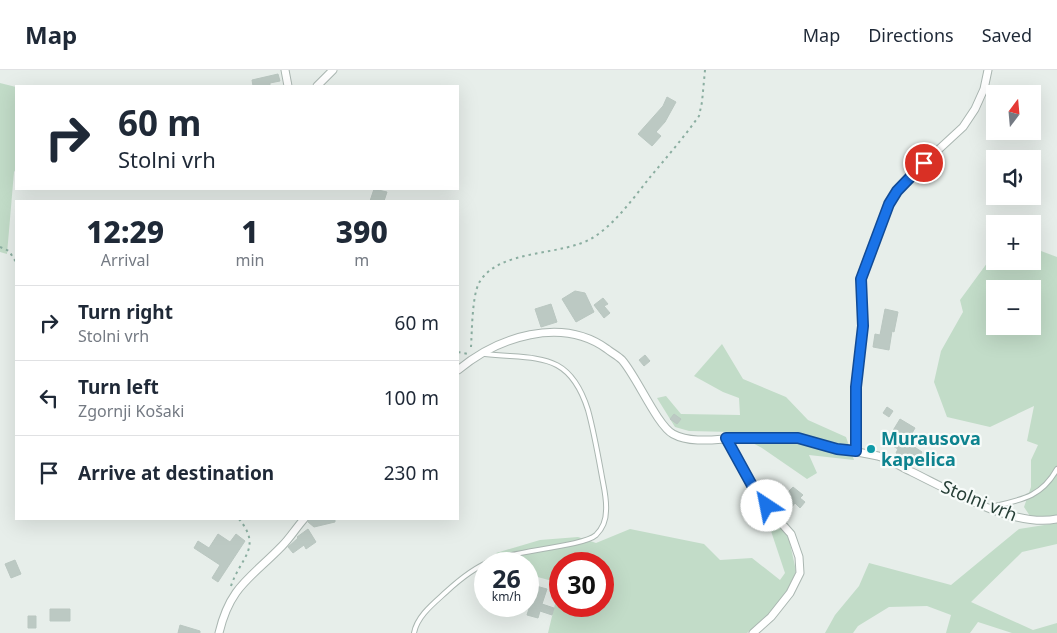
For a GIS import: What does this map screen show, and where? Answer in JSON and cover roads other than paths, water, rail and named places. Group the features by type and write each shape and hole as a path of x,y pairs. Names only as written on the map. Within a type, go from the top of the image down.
{"street":[{"path":"284,70 288,85"},
{"path":"318,85 333,70"},
{"path":"856,451 856,387 863,326 861,279 865,267 889,204 912,175 963,128 975,109 984,89 988,70"},
{"name":"Stolni vrh","path":"459,369 481,353 513,339 540,333 561,332 578,334 598,342 621,360 672,434 688,439 798,438 837,449 882,457 988,507 1022,520 1048,521 1057,519"},
{"path":"726,438 759,498 791,534 799,557 800,573 790,593 771,617 753,633"},
{"path":"218,633 224,612 243,582 291,536 303,520"}],"lane":[{"path":"414,633 415,627 431,606 477,567 508,555 558,546 593,537 604,524 606,505 591,421 575,380 564,369 541,359 481,353"},
{"path":"988,507 1027,499 1048,483 1057,469"}],"place":[{"name":"Murausova kapelica","path":"871,449"}]}
